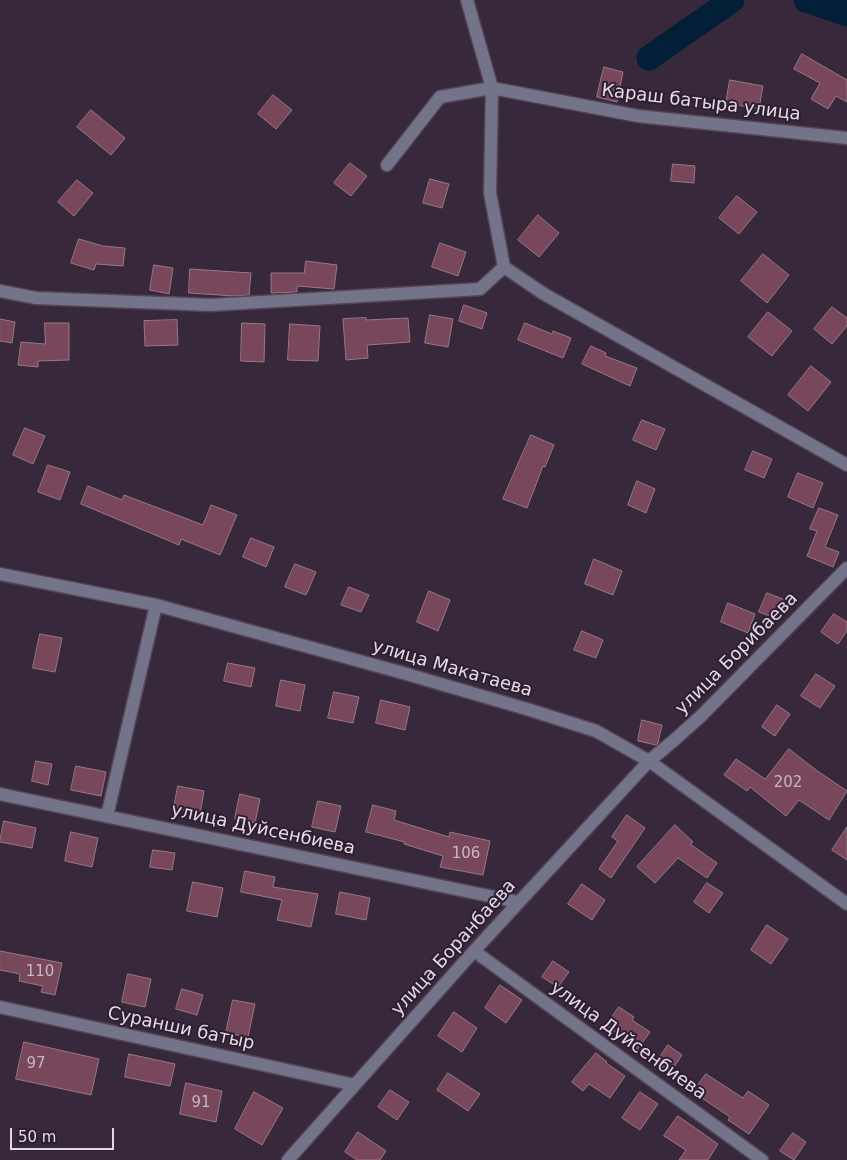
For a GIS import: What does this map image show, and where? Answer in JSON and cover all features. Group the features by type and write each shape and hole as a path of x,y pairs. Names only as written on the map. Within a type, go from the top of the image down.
{"street":[{"path":"466,0 492,88 490,193 504,267 544,294 847,465"},
{"path":"387,165 440,97 492,88"},
{"name":"Караш батыра улица","path":"492,88 638,116 847,138"},
{"path":"0,291 36,298 211,305 480,289 504,267"},
{"name":"улица Борибаева","path":"648,761 701,716 847,568"},
{"name":"улица Макатаева","path":"0,574 156,606 530,710 596,731 648,761 847,904"},
{"path":"106,816 156,606"},
{"name":"улица Боранбаева","path":"292,1159 474,951 648,761"},
{"name":"улица Дуйсенбиева","path":"0,794 518,902"},
{"name":"улица Дуйсенбиева","path":"474,951 762,1160"},
{"name":"Суранши батыр","path":"0,1007 355,1085"}],"building":[{"path":"802,54 847,80 847,102 836,96 828,109 811,99 820,83 794,69"},
{"path":"604,67 623,72 617,102 597,97"},
{"path":"730,80 763,86 759,109 726,103"},
{"path":"273,95 292,110 276,129 258,114"},
{"path":"91,110 125,138 111,155 77,127"},
{"path":"350,163 367,176 351,196 334,183"},
{"path":"673,164 695,166 694,183 671,181"},
{"path":"430,179 449,184 442,208 423,203"},
{"path":"77,180 93,193 74,216 58,202"},
{"path":"737,196 757,212 739,234 719,218"},
{"path":"538,215 559,233 539,257 518,240"},
{"path":"79,239 103,246 125,248 123,266 96,264 94,270 71,263"},
{"path":"440,243 466,252 458,276 432,267"},
{"path":"763,254 789,275 767,303 741,281"},
{"path":"306,261 337,265 334,289 297,286 297,292 271,293 271,273 304,273"},
{"path":"154,265 173,268 169,294 150,290"},
{"path":"190,269 251,273 249,295 189,293"},
{"path":"464,305 487,313 482,329 459,321"},
{"path":"832,307 847,318 847,326 832,344 814,329"},
{"path":"768,312 792,331 772,356 748,337"},
{"path":"430,315 453,319 448,347 425,343"},
{"path":"366,318 366,320 408,318 410,342 367,345 368,358 346,360 343,319"},
{"path":"0,319 15,322 12,343 0,341"},
{"path":"177,320 178,345 145,346 144,321"},
{"path":"45,323 69,323 69,360 38,361 38,367 18,365 21,342 45,344"},
{"path":"242,323 265,324 264,362 241,361"},
{"path":"525,323 552,334 553,331 571,338 563,358 518,340"},
{"path":"290,324 320,326 318,361 288,360"},
{"path":"591,346 606,353 605,356 637,368 630,386 582,364"},
{"path":"811,366 831,382 808,411 788,395"},
{"path":"642,420 665,429 656,450 633,440"},
{"path":"25,428 45,436 33,464 13,455"},
{"path":"531,435 554,445 545,467 543,466 527,508 503,499"},
{"path":"753,451 772,459 764,478 745,470"},
{"path":"48,465 70,472 60,500 38,492"},
{"path":"798,473 823,483 813,508 788,497"},
{"path":"637,481 655,489 646,513 628,505"},
{"path":"88,486 122,500 124,495 203,525 211,505 237,515 220,555 181,539 179,545 81,504"},
{"path":"819,508 838,515 825,547 839,552 833,567 807,556 817,531 810,529"},
{"path":"251,538 274,547 266,567 243,557"},
{"path":"594,559 622,571 613,595 585,584"},
{"path":"295,564 316,572 306,595 285,587"},
{"path":"349,587 369,595 361,612 341,605"},
{"path":"429,591 450,600 438,631 417,622"},
{"path":"767,593 788,601 780,620 759,612"},
{"path":"728,603 755,614 748,633 721,622"},
{"path":"834,614 847,622 847,631 838,644 821,632"},
{"path":"582,631 603,640 596,658 574,650"},
{"path":"40,634 62,638 55,672 33,668"},
{"path":"228,663 255,668 251,687 224,681"},
{"path":"816,674 835,686 820,708 801,696"},
{"path":"281,680 305,685 300,711 276,706"},
{"path":"334,692 359,697 353,723 328,718"},
{"path":"381,700 410,707 405,730 376,723"},
{"path":"777,705 790,714 775,736 762,727"},
{"path":"642,720 662,725 656,745 638,741"},
{"path":"789,749 847,791 829,820 799,800 786,816 750,787 747,791 724,775 736,759 765,779"},
{"path":"36,761 52,764 48,785 32,781"},
{"path":"76,766 106,772 101,796 71,790"},
{"path":"178,786 204,791 200,814 174,808"},
{"path":"240,794 260,799 255,823 235,819"},
{"path":"318,801 341,806 335,832 312,827"},
{"path":"373,805 396,811 394,820 449,837 450,832 490,841 483,875 440,867 443,856 404,844 405,842 366,832"},
{"path":"627,815 645,828 611,878 599,869 618,841 612,837"},
{"path":"4,821 36,828 32,848 0,842"},
{"path":"675,825 693,842 690,844 717,863 707,878 678,858 655,883 637,867"},
{"path":"847,827 847,860 832,850"},
{"path":"71,832 98,838 92,867 65,861"},
{"path":"153,850 175,853 172,870 150,867"},
{"path":"245,871 275,877 273,887 318,894 311,927 277,920 282,900 241,892"},
{"path":"193,882 223,888 217,917 187,911"},
{"path":"707,883 723,893 709,913 694,902"},
{"path":"582,884 605,900 592,920 568,904"},
{"path":"340,892 370,898 366,920 336,914"},
{"path":"767,925 788,939 771,964 751,950"},
{"path":"0,951 62,963 55,995 41,992 43,986 19,981 20,974 0,970"},
{"path":"553,961 569,972 558,987 542,977"},
{"path":"128,974 151,979 145,1007 122,1002"},
{"path":"500,985 522,1000 506,1023 485,1008"},
{"path":"182,989 203,995 197,1015 176,1009"},
{"path":"233,1000 255,1004 248,1037 226,1033"},
{"path":"619,1007 634,1017 632,1020 650,1032 637,1050 624,1041 626,1039 606,1026"},
{"path":"454,1012 477,1028 462,1052 438,1036"},
{"path":"24,1042 99,1059 91,1095 16,1079"},
{"path":"668,1045 682,1055 670,1073 656,1063"},
{"path":"596,1053 606,1063 625,1076 610,1098 589,1084 583,1091 572,1082"},
{"path":"129,1054 175,1064 170,1086 125,1077"},
{"path":"448,1073 480,1094 468,1111 437,1090"},
{"path":"706,1074 743,1098 748,1091 769,1105 749,1134 728,1120 730,1117 693,1092"},
{"path":"186,1083 222,1091 216,1122 180,1114"},
{"path":"390,1090 409,1102 397,1120 378,1107"},
{"path":"254,1092 283,1108 262,1145 235,1129"},
{"path":"640,1092 658,1104 640,1130 622,1118"},
{"path":"678,1116 718,1144 708,1160 679,1160 686,1150 664,1136"},
{"path":"358,1132 386,1151 380,1160 357,1160 345,1152"},
{"path":"793,1133 806,1142 794,1160 780,1151"}],"waterway":[{"path":"649,58 732,0"},
{"path":"806,0 847,14"}]}
